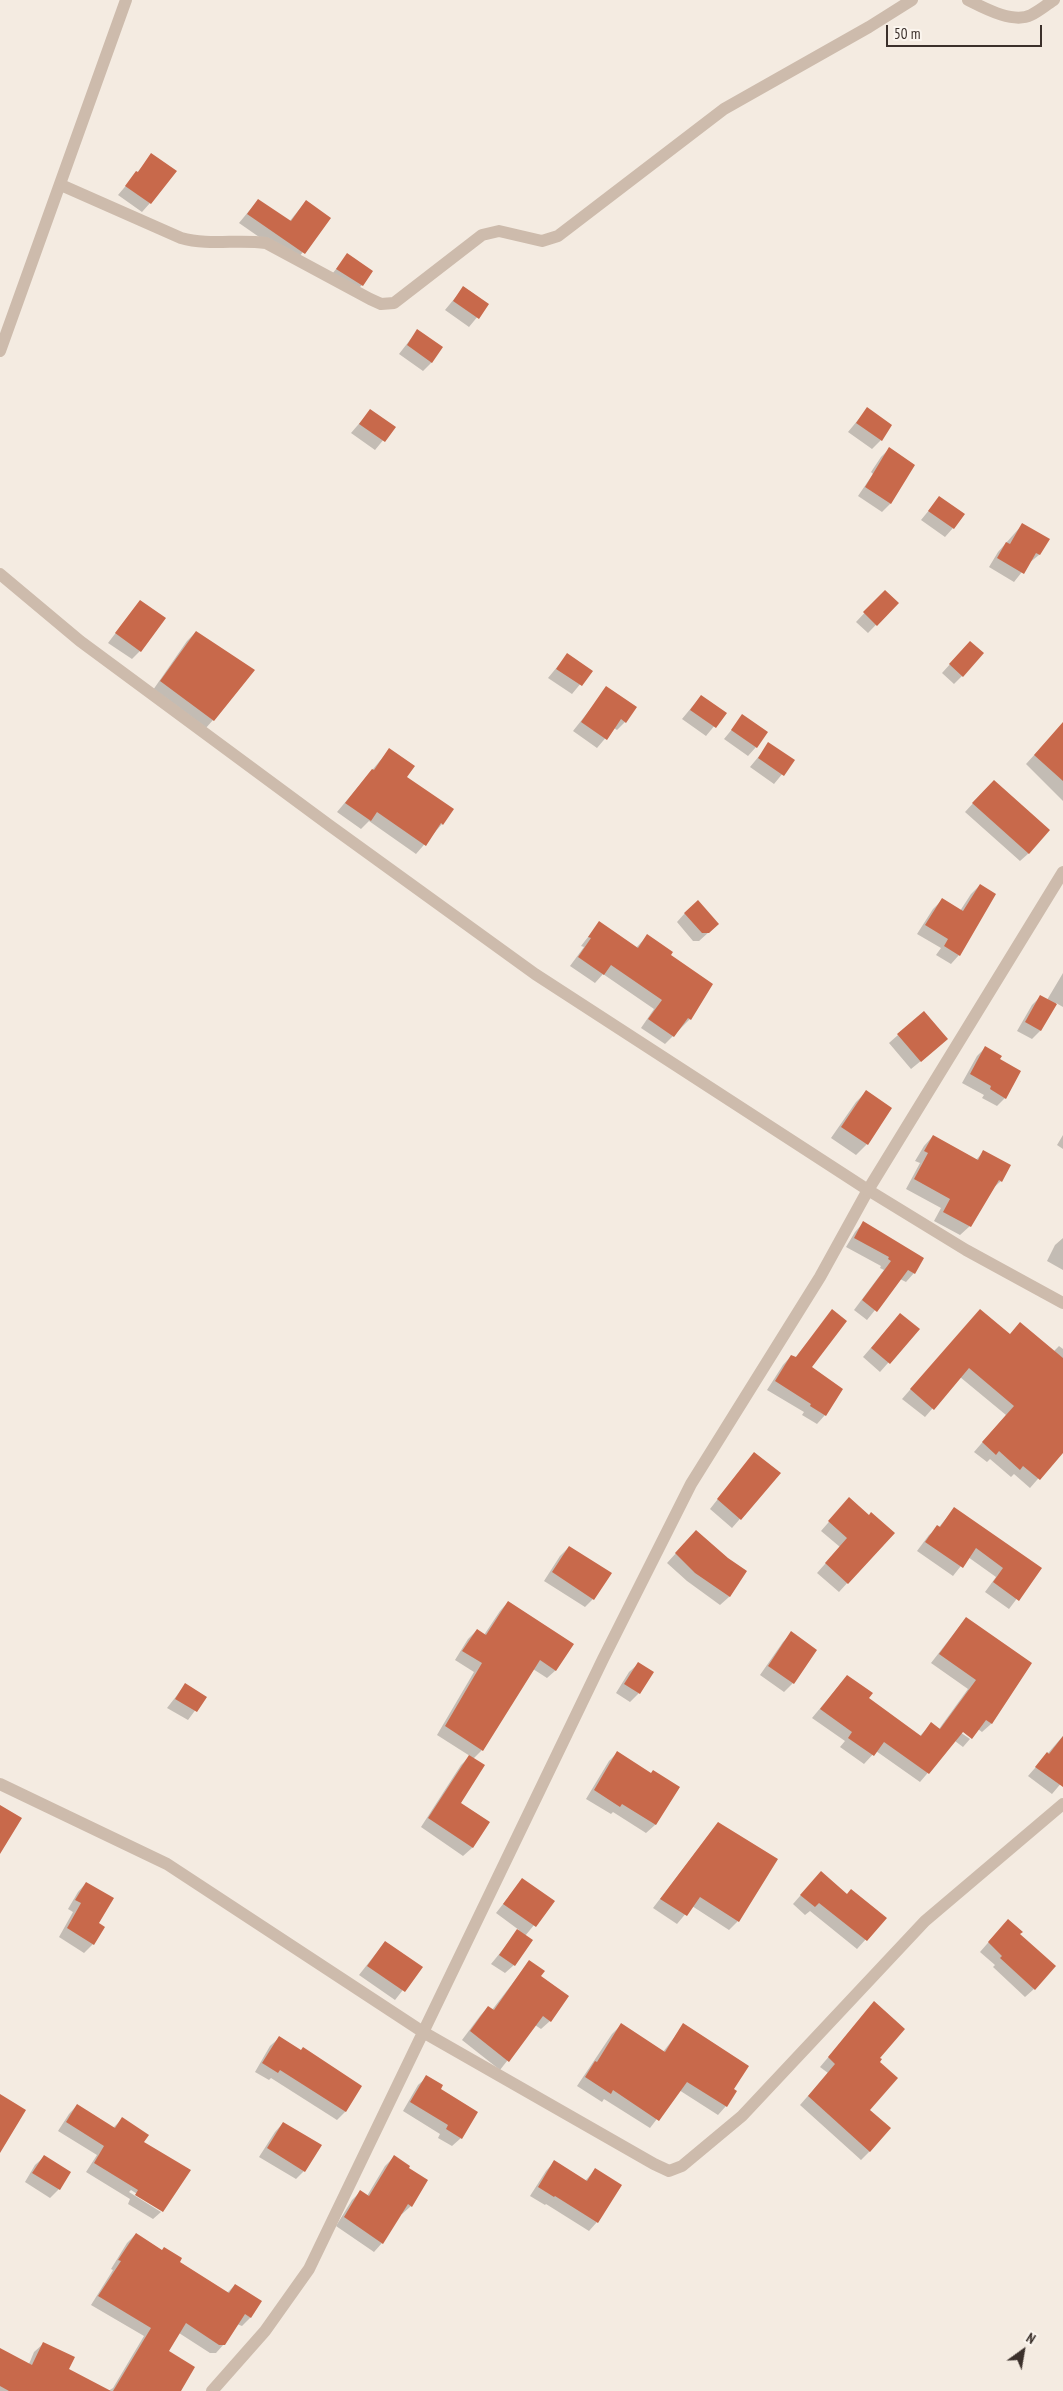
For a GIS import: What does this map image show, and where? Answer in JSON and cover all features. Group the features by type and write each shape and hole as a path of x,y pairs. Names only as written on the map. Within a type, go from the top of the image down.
{"street":[{"path":"0,351 126,0"},
{"path":"61,185 181,238 199,243 249,241 266,243 370,299 381,304 394,303 482,235 499,231 542,241 558,236 724,109 869,27 912,0"},
{"path":"968,0 985,9 1014,17 1029,16 1054,0"},
{"path":"0,574 88,647 329,826 535,974 868,1190 966,1250 1063,1303"},
{"path":"212,2391 265,2331 309,2269 603,1660 691,1484 820,1277 868,1190 1063,872"},
{"path":"0,1784 168,1864 423,2032 654,2164 669,2170 682,2166 742,2116 925,1921 1063,1804"}],"building":[{"path":"151,153 177,171 151,204 125,186 136,171 138,172"},
{"path":"258,199 291,221 306,200 331,218 305,254 247,214"},
{"path":"347,253 373,271 363,286 336,269"},
{"path":"463,286 489,304 479,319 453,301"},
{"path":"417,329 443,347 432,363 407,345"},
{"path":"867,407 892,425 882,441 856,423"},
{"path":"370,409 396,427 385,442 359,424"},
{"path":"889,447 915,465 891,504 865,487"},
{"path":"939,496 965,514 954,529 928,511"},
{"path":"1022,523 1050,539 1040,555 1036,553 1024,574 997,558 1006,542 1010,544"},
{"path":"885,590 899,603 877,626 863,612"},
{"path":"140,600 166,618 141,652 115,633"},
{"path":"196,631 255,670 214,721 160,681"},
{"path":"970,641 984,653 963,677 949,664"},
{"path":"567,653 593,671 582,686 556,669"},
{"path":"606,686 637,707 626,723 621,719 607,740 581,722"},
{"path":"701,695 727,713 716,728 690,710"},
{"path":"742,714 768,732 757,748 731,730"},
{"path":"1063,722 1063,781 1034,755"},
{"path":"768,742 795,760 784,776 758,758"},
{"path":"389,748 415,766 407,777 454,809 443,825 441,823 426,846 377,812 371,821 345,803 372,769 374,770"},
{"path":"994,780 1050,830 1029,854 972,803"},
{"path":"980,884 996,894 960,956 944,946 948,939 925,925 942,898 963,911"},
{"path":"698,900 719,924 709,933 702,933 684,913"},
{"path":"599,921 638,948 647,934 673,952 671,955 713,984 691,1020 688,1018 674,1037 648,1019 662,1000 611,965 604,975 578,957 591,938 588,937"},
{"path":"1040,995 1057,1004 1041,1031 1025,1022"},
{"path":"924,1011 948,1039 921,1062 897,1034"},
{"path":"985,1046 1002,1056 1000,1059 1021,1071 1006,1099 990,1089 991,1086 970,1074"},
{"path":"866,1090 892,1108 868,1145 841,1127"},
{"path":"933,1135 978,1160 983,1150 1011,1165 1002,1182 999,1180 971,1227 943,1212 950,1199 914,1179 928,1153 924,1151"},
{"path":"863,1221 924,1258 915,1274 908,1270 877,1312 862,1300 891,1261 888,1259 889,1257 854,1238"},
{"path":"832,1309 847,1321 812,1367 843,1389 826,1416 775,1381 791,1355 796,1357"},
{"path":"980,1309 1010,1334 1020,1322 1063,1358 1063,1453 1040,1480 1023,1466 1020,1470 999,1451 996,1455 982,1442 1014,1406 969,1368 934,1410 910,1389"},
{"path":"900,1313 920,1329 890,1364 871,1348"},
{"path":"754,1452 781,1473 741,1520 717,1499"},
{"path":"849,1497 869,1515 871,1512 895,1533 848,1584 825,1563 847,1538 828,1521"},
{"path":"954,1507 1042,1568 1019,1601 993,1582 1003,1568 976,1548 963,1568 925,1542 937,1525 940,1527"},
{"path":"696,1530 728,1558 747,1571 730,1597 695,1573 675,1553"},
{"path":"569,1546 612,1573 594,1600 552,1572"},
{"path":"508,1601 574,1644 556,1671 540,1660 483,1751 445,1726 482,1663 462,1651 477,1629 486,1635"},
{"path":"966,1617 1032,1663 992,1724 986,1720 972,1739 963,1732 929,1774 884,1742 874,1756 848,1738 852,1732 820,1709 847,1675 873,1693 869,1698 921,1736 931,1722 940,1729 976,1680 939,1654"},
{"path":"791,1631 817,1650 794,1684 768,1666"},
{"path":"638,1662 654,1672 640,1694 624,1684"},
{"path":"185,1683 207,1697 197,1712 175,1699"},
{"path":"1063,1736 1063,1787 1035,1767 1047,1752 1049,1754"},
{"path":"617,1751 651,1773 653,1770 680,1787 656,1825 622,1804 620,1807 594,1790"},
{"path":"469,1755 485,1765 461,1803 490,1822 473,1848 428,1818"},
{"path":"0,1805 22,1818 0,1854"},
{"path":"718,1822 778,1859 739,1922 700,1897 687,1916 660,1899"},
{"path":"821,1871 847,1894 851,1889 887,1918 867,1941 819,1903 815,1907 800,1895"},
{"path":"522,1878 555,1901 536,1927 503,1904"},
{"path":"86,1882 114,1898 99,1923 105,1927 94,1945 67,1928 81,1903 75,1900"},
{"path":"1008,1919 1023,1932 1020,1934 1056,1966 1035,1990 1000,1958 1002,1956 988,1942"},
{"path":"517,1929 533,1940 515,1966 499,1955"},
{"path":"385,1941 423,1967 405,1992 367,1966"},
{"path":"529,1960 545,1971 541,1976 569,1996 551,2022 543,2016 509,2062 470,2031 488,2006 494,2010"},
{"path":"874,2001 905,2029 880,2058 882,2059 880,2062 898,2078 870,2110 891,2128 870,2152 808,2096 835,2064 828,2057"},
{"path":"621,2023 665,2052 683,2023 749,2066 734,2089 737,2091 727,2107 687,2082 659,2121 613,2090 611,2094 585,2077 595,2061 597,2062"},
{"path":"279,2036 301,2050 303,2047 362,2086 346,2112 280,2070 278,2073 262,2063"},
{"path":"426,2075 443,2085 441,2089 478,2112 462,2139 446,2129 448,2125 410,2102"},
{"path":"0,2094 26,2110 0,2153"},
{"path":"77,2104 115,2128 122,2117 149,2135 144,2142 191,2170 163,2212 135,2195 138,2190 94,2163 104,2146 66,2122"},
{"path":"283,2122 322,2145 305,2172 267,2148"},
{"path":"44,2155 71,2172 60,2190 32,2173"},
{"path":"394,2155 410,2166 409,2168 428,2180 412,2207 408,2204 383,2244 344,2217 360,2190 369,2196"},
{"path":"554,2160 587,2181 595,2168 622,2185 598,2223 538,2187"},
{"path":"136,2233 162,2250 164,2247 182,2258 180,2262 229,2293 235,2284 262,2301 251,2318 245,2314 225,2345 219,2345 186,2323 169,2351 195,2367 181,2391 113,2391 151,2328 98,2296 121,2261 118,2260"},
{"path":"43,2342 75,2357 69,2369 111,2391 9,2391 0,2386 0,2348 32,2365"}]}
